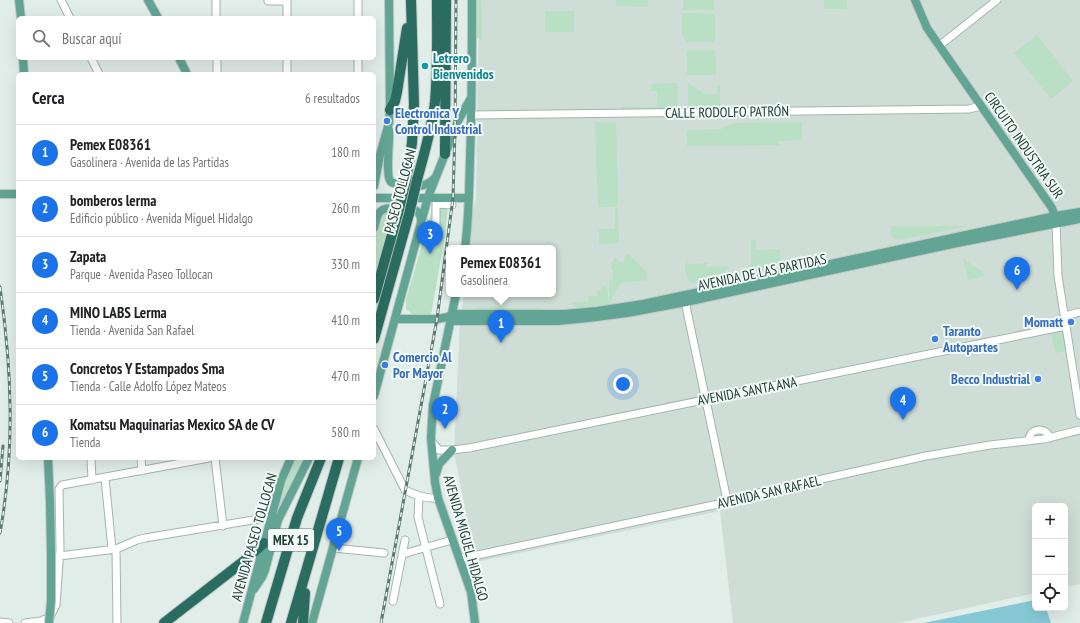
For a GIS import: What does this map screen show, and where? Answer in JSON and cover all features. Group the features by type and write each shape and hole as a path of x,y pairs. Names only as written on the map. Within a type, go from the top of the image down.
{"highway":[{"name":"PASEO TOLLOCAN","path":"376,331 409,214 431,123 436,81 437,0"},
{"path":"445,154 446,0"},
{"path":"390,110 395,101 397,92 411,1"},
{"name":"PASEO TOLLOCAN","path":"376,292 406,180 412,143 414,105 411,1"},
{"name":"MEX 15","path":"266,623 297,518 320,460"},
{"name":"MEX 15","path":"291,623 338,460"},
{"path":"164,623 244,561 264,543"},
{"path":"303,623 309,559"}],"main road":[{"path":"19,0 21,16"},
{"path":"148,0 157,16"},
{"path":"389,0 390,143 388,174 391,181 395,184 421,186 430,183 435,178"},
{"path":"465,245 468,224 472,115 472,0"},
{"name":"CIRCUITO INDUSTRIA SUR","path":"915,0 927,28 1052,208 1056,220"},
{"path":"23,60 24,72"},
{"path":"180,60 186,72"},
{"path":"376,389 428,197 459,119 471,98"},
{"path":"376,176 389,123"},
{"path":"0,194 16,194"},
{"path":"376,198 469,198"},
{"path":"376,222 379,212 388,208 414,210 419,214 421,222"},
{"name":"AVENIDA DE LAS PARTIDAS","path":"450,317 571,320 604,316 686,302 957,243 1056,220 1080,212"},
{"name":"AVENIDA DE LAS PARTIDAS","path":"395,319 437,319 450,317 564,314 617,308 684,296 1056,220 1080,219"},
{"name":"AVENIDA MIGUEL HIDALGO","path":"455,297 433,405 431,426 435,482 438,498 471,592 475,623"},
{"path":"435,482 439,464 452,450"},
{"path":"48,460 51,552 51,601 49,623"},
{"name":"AVENIDA PASEO TOLLOCAN","path":"243,623 281,481 291,460"},
{"path":"251,594 262,577 281,514 308,460"},
{"path":"312,623 357,460"}],"street":[{"path":"61,0 69,16"},
{"path":"216,0 216,16"},
{"path":"268,1 287,0 287,16"},
{"path":"358,0 358,16"},
{"path":"939,46 997,0"},
{"path":"92,60 98,72"},
{"path":"217,60 217,72"},
{"path":"287,60 287,72"},
{"path":"358,60 358,72"},
{"name":"CALLE RODOLFO PATRÓN","path":"472,115 969,109 981,106"},
{"path":"421,222 436,226 436,204 452,205"},
{"name":"CIRCUITO INDUSTRIA SUR","path":"1056,220 1057,264 1080,415"},
{"path":"686,302 727,500"},
{"path":"1064,316 1080,312"},
{"name":"AVENIDA SANTA ANA","path":"432,442 439,450 452,450 1066,326"},
{"name":"AVENIDA SAN RAFAEL","path":"459,559 723,503 727,500 926,456 990,445 1050,438 1080,430"},
{"path":"376,433 405,490 419,496 438,498"},
{"path":"91,460 92,480"},
{"path":"141,460 142,471"},
{"path":"25,623 41,621 51,615 54,610 58,590 60,549 59,489 62,485 199,460"},
{"path":"215,460 223,526"},
{"path":"105,478 114,549 117,623"},
{"path":"419,496 418,517 440,604"},
{"path":"59,556 114,549 145,538 271,517"},
{"path":"393,601 405,540"},
{"path":"403,554 452,540"},
{"path":"333,548 384,553"},
{"path":"0,622 9,623"}],"shaded area":[{"path":"479,0 1080,0 1080,584 1068,586 1068,503 1032,503 1032,594 898,623 733,623 720,511 476,562 454,453 460,322 464,297 556,297 556,245 470,245 472,213 476,199"}],"green space":[{"path":"476,0 481,0 482,40 476,37"},
{"path":"616,0 648,0 648,7 616,6"},
{"path":"683,0 714,0 714,10 683,10"},
{"path":"824,0 847,0 847,9 824,9"},
{"path":"545,11 574,11 574,32 545,32"},
{"path":"682,13 715,14 715,42 685,42 685,37 682,35"},
{"path":"1037,35 1073,81 1051,99 1014,53"},
{"path":"687,50 715,50 716,75 687,75"},
{"path":"677,83 678,109 622,110 622,107 657,107 657,91 648,91 651,89 652,84"},
{"path":"688,83 705,94 717,94 717,85 720,85 720,107 688,107"},
{"path":"595,122 616,122 618,203 615,207 598,207"},
{"path":"802,122 802,140 779,141 779,145 687,146 687,130 721,129 735,123"},
{"path":"448,205 445,235 431,315 412,314 406,309 406,300 433,207"},
{"path":"618,207 619,243 599,244 599,229 615,229 615,210"},
{"path":"386,212 393,212 376,276 376,228 379,217"},
{"path":"891,226 969,226 899,240 894,239 891,235"},
{"path":"751,240 755,240 756,250 780,249 780,262 775,268 751,274"},
{"path":"627,255 630,255 648,273 647,280 621,283 609,303 609,280 613,279 611,263 615,258 622,263 624,262 624,258"},
{"path":"963,259 983,272 984,276 968,280"},
{"path":"686,260 688,264 707,263 707,267 730,266 716,278 708,282 700,283 693,282 688,279 685,271"},
{"path":"601,286 607,286 609,305 603,307 592,306 577,308 571,303 589,301 588,296 597,296 597,291 601,291"},
{"path":"504,306 504,308 538,308 538,310 520,313 474,312 474,308"},
{"path":"1062,331 1067,351 1055,353 1051,333"},
{"path":"295,460 304,460 283,505 275,516 285,478"}],"water":[{"path":"1032,601 1032,611 1047,611 1051,623 924,623"}],"railway":[{"path":"447,245 453,198 456,0"},
{"path":"381,623 437,319 446,251"},
{"path":"0,287 7,349 10,410 8,471 0,533"},
{"path":"0,481 3,446"}],"place":[{"name":"Letrero Bienvenidos","path":"425,66"},
{"name":"Electronica Y Control Industrial","path":"387,121"},
{"name":"Zapata","path":"430,254"},
{"name":"Komatsu Maquinarias Mexico SA de CV","path":"1017,290"},
{"name":"Momatt","path":"1071,322"},
{"name":"Taranto Autopartes","path":"935,339"},
{"name":"Pemex E08361","path":"501,343"},
{"name":"Comercio Al Por Mayor","path":"385,365"},
{"name":"Becco Industrial","path":"1038,379"},
{"name":"MINO LABS Lerma","path":"903,420"},
{"name":"bomberos lerma","path":"445,429"},
{"name":"Concretos Y Estampados Sma","path":"339,551"}]}
